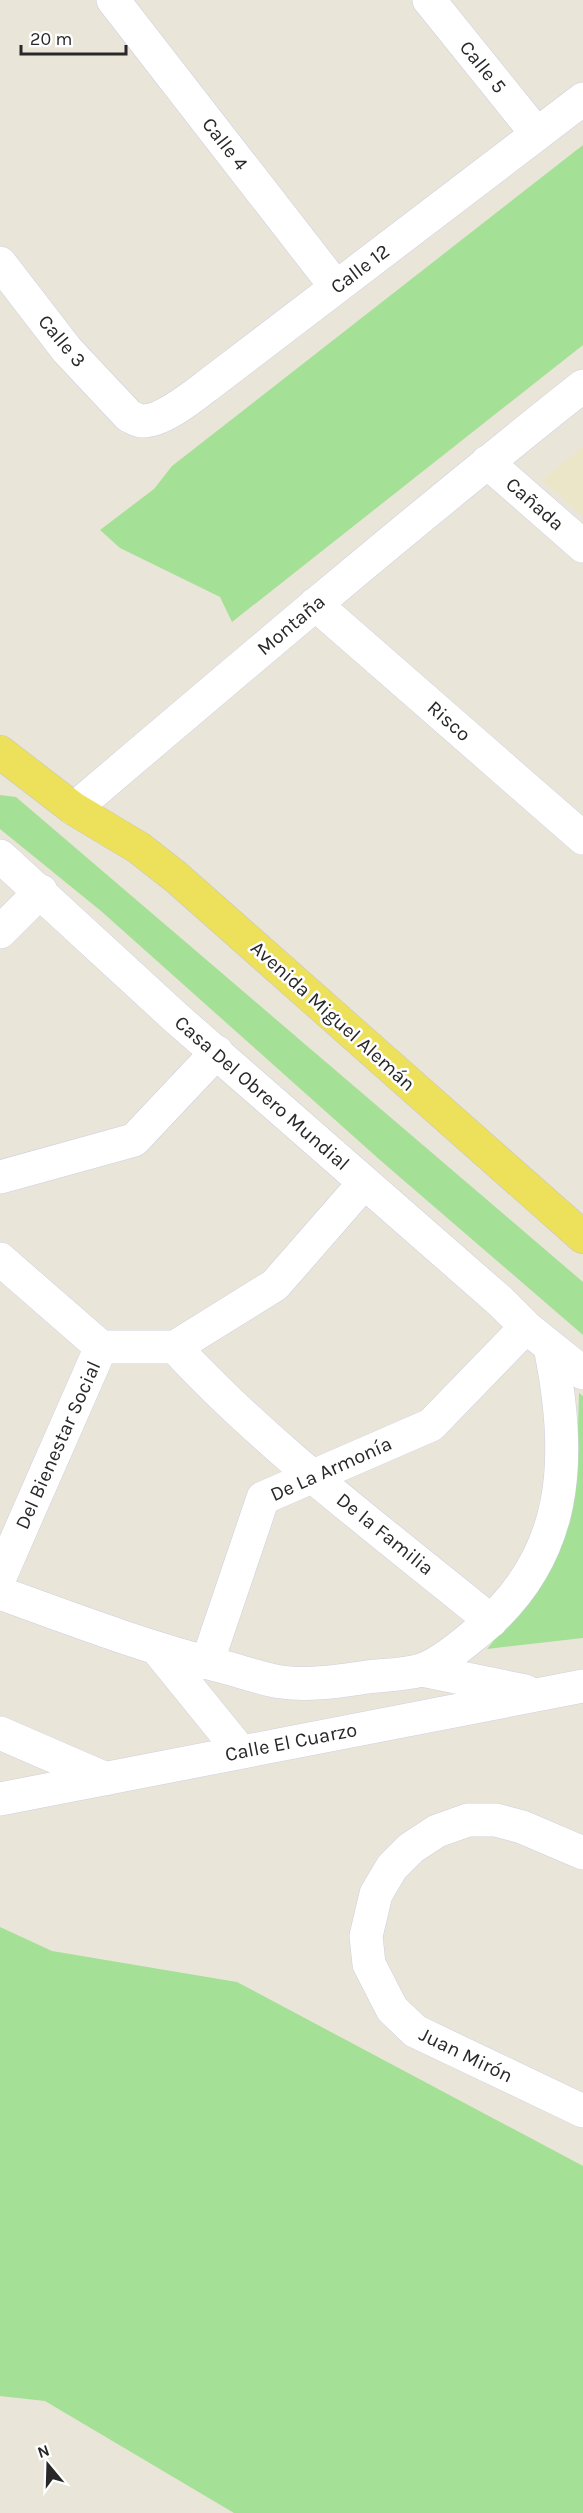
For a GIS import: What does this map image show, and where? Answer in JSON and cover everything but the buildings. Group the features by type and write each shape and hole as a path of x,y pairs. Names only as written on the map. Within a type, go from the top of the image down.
{"main road":[{"path":"5,760 74,809"},
{"name":"Avenida Miguel Alemán","path":"74,809 139,848 176,877 583,1238"}],"street":[{"name":"Calle 4","path":"113,0 336,287"},
{"name":"Calle 5","path":"429,0 537,134"},
{"name":"Calle 12","path":"129,416 142,421 157,417 177,407 583,99"},
{"name":"Calle 3","path":"0,263 67,350 129,416"},
{"name":"Montaña","path":"74,809 315,604 583,386"},
{"name":"Cañada","path":"487,462 583,546"},
{"name":"Risco","path":"315,604 583,838"},
{"name":"Casa Del Obrero Mundial","path":"0,856 174,1016 500,1301 538,1337"},
{"path":"0,932 40,891"},
{"path":"0,1177 134,1140 217,1052"},
{"path":"175,1347 274,1285 364,1183"},
{"path":"0,1259 101,1347"},
{"path":"538,1337 583,1372"},
{"path":"422,1670 461,1645 492,1621 522,1586 541,1551 556,1515 561,1479 562,1438 557,1384 538,1337"},
{"name":"De La Armonía","path":"207,1663 263,1498 431,1425 538,1337"},
{"name":"Del Bienestar Social","path":"0,1577 101,1347 175,1347"},
{"name":"De la Familia","path":"175,1347 201,1376 313,1475 492,1621"},
{"path":"0,1593 158,1650 281,1682 318,1683 422,1670 541,1695"},
{"path":"158,1650 240,1751"},
{"name":"Calle El Cuarzo","path":"0,1799 583,1686"},
{"path":"0,1733 106,1779"},
{"name":"Juan Mirón","path":"583,1852 522,1827 496,1820 468,1820 437,1831 411,1848 392,1867 376,1893 366,1936 369,1964 392,2009 415,2031 583,2111"}],"shaded area":[{"path":"583,447 583,516 542,480"}],"green space":[{"path":"583,145 583,345 232,622 220,597 120,548 100,530 154,489 172,466"},
{"path":"0,795 16,797 583,1282 583,1335 380,1160 101,911 0,829"},
{"path":"579,1393 583,1396 583,1638 487,1649 534,1591 570,1523 577,1464"},
{"path":"0,1927 52,1951 237,1982 583,2166 583,2513 234,2513 45,2401 0,2396"}]}
